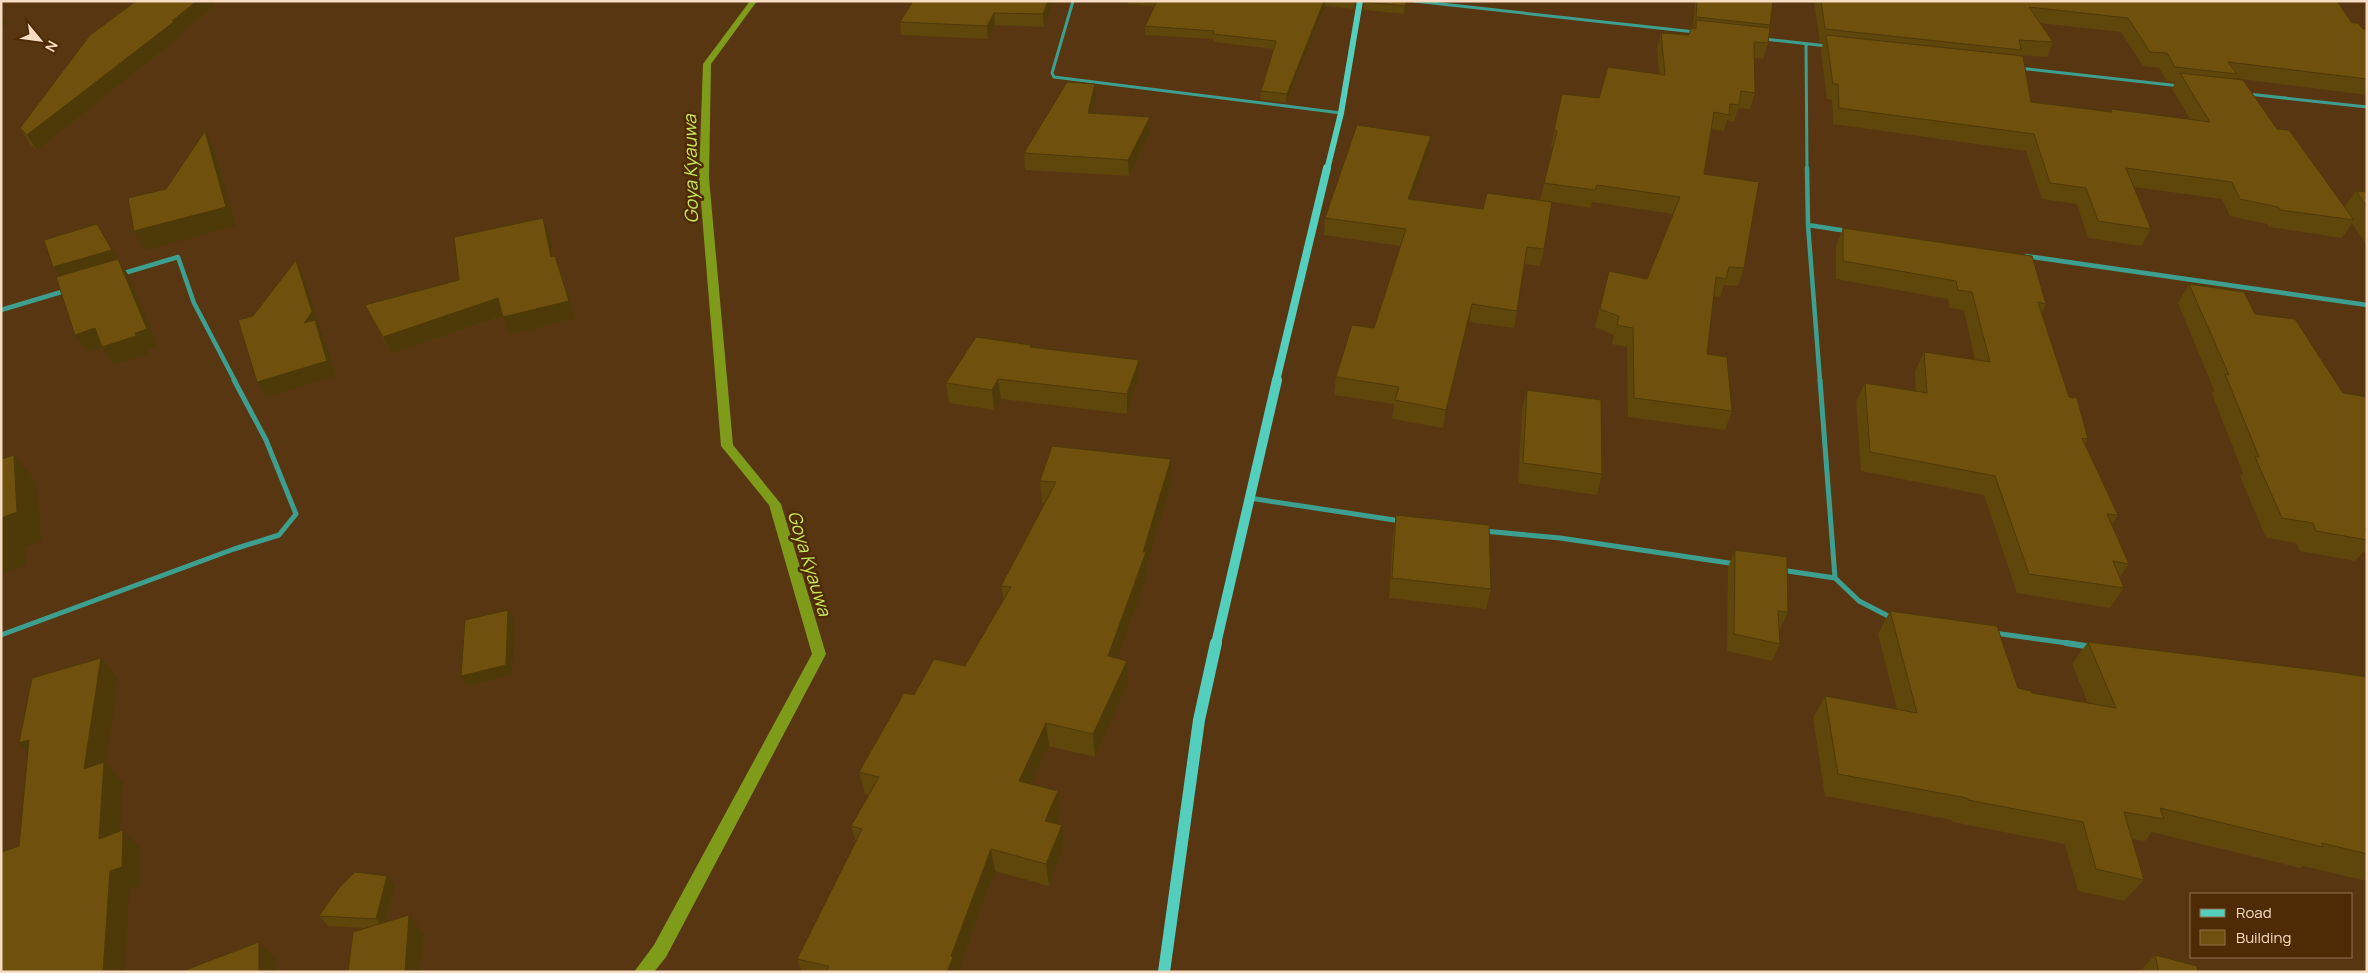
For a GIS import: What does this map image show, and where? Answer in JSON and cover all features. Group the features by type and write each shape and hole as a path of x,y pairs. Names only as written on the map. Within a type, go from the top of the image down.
{"street":[{"path":"1073,1 1052,73 1054,77 1341,113"},
{"path":"1164,972 1199,720 1248,498 1341,113 1360,1"},
{"path":"1414,1 1698,32"},
{"path":"1757,39 1834,47"},
{"path":"1806,44 1808,225 1836,578 1858,602 1892,619 1902,620"},
{"path":"2018,68 2182,86"},
{"path":"2241,93 2367,107"},
{"path":"1808,225 1857,232"},
{"path":"2023,256 2367,305"},
{"path":"1,635 234,549 279,535 296,514 266,440 194,304 178,257 115,276"},
{"path":"1,310 71,290"},
{"path":"1248,498 1413,522"},
{"path":"1480,530 1560,538 1747,565"},
{"path":"1776,570 1836,578"},
{"path":"1991,633 2100,648"}],"building":[{"path":"136,1 197,1 172,21 175,21 27,135 20,128 90,35"},
{"path":"913,1 1048,1 1043,14 994,13 987,26 900,22"},
{"path":"1157,1 1324,1 1287,94 1261,91 1276,41 1213,34 1214,31 1145,26"},
{"path":"1364,1 1407,1 1405,6"},
{"path":"1697,1 1773,1 1770,25 1696,17"},
{"path":"1821,1 2337,1 2352,23 2358,23 2363,29 2367,29 2367,79 2228,62 2237,74 2175,67 2167,53 2150,52 2128,18 2029,7 2053,42 2019,40 2021,50 1825,29"},
{"path":"1696,20 1770,28 1768,43 1754,42 1755,93 1741,91 1739,105 1730,104 1729,115 1714,112 1704,174 1759,182 1744,268 1729,267 1726,279 1716,277 1707,354 1727,357 1732,411 1634,398 1633,328 1617,325 1619,316 1600,309 1609,271 1647,279 1680,197 1597,185 1595,190 1544,183 1557,131 1554,130 1562,94 1599,98 1608,67 1665,75 1661,33 1689,35 1691,28 1696,29"},
{"path":"1826,35 2023,56 2031,102 2112,112 2111,109 2210,122 2180,73 2243,80 2277,129 2289,130 2354,220 2280,210 2278,207 2240,199 2232,182 2126,168 2151,229 2098,221 2086,188 2050,183 2034,134 1839,108 1838,84 1833,84"},
{"path":"1067,82 1095,84 1088,113 1150,117 1128,160 1024,153"},
{"path":"1357,125 1431,136 1408,199 1483,209 1487,193 1552,202 1544,249 1527,247 1517,311 1472,304 1446,410 1395,400 1399,387 1336,377 1352,325 1374,328 1406,229 1325,218"},
{"path":"205,131 226,207 134,231 128,198 166,189"},
{"path":"2356,191 2367,192 2367,207"},
{"path":"543,218 551,257 555,256 569,301 503,317 498,298 383,337 365,305 459,280 454,237"},
{"path":"97,224 112,250 53,267 44,240"},
{"path":"1843,228 2032,256 2046,304 2038,302 2069,397 2077,398 2088,439 2082,438 2118,515 2107,514 2129,564 2113,561 2124,588 2029,574 1995,476 1870,452 1865,383 1927,393 1924,352 1990,362 1972,292 1958,290 1956,281 1843,261"},
{"path":"118,259 147,329 135,333 136,336 102,347 95,328 75,335 56,277"},
{"path":"296,260 312,312 304,323 315,320 327,361 257,382 238,320 253,316"},
{"path":"2189,284 2244,292 2255,314 2295,319 2343,393 2367,397 2367,529 2365,529 2367,540 2316,531 2313,523 2282,518 2255,457 2259,457 2225,374 2229,375"},
{"path":"976,337 1031,345 1030,347 1139,360 1127,394 998,379 992,390 946,383"},
{"path":"1527,390 1601,400 1602,474 1523,463"},
{"path":"1052,446 1171,459 1143,552 1146,552 1108,656 1127,661 1093,734 1046,723 1019,781 1058,791 1045,821 1062,825 1046,864 991,849 951,956 953,957 947,972 826,972 829,966 797,959 862,829 851,826 879,777 859,772 904,693 914,695 934,659 965,666 1011,587 1001,586 1056,482 1040,481"},
{"path":"14,455 17,512 1,518 1,459"},
{"path":"1396,515 1489,525 1491,589 1392,578"},
{"path":"1735,550 1787,557 1788,612 1778,611 1780,644 1734,634"},
{"path":"508,610 506,665 461,676 465,620"},
{"path":"1890,611 1997,626 2018,688 2031,691 2032,693 2116,708 2088,642 2367,677 2367,854 2322,843 2323,847 2160,808 2164,819 2124,812 2144,880 2096,869 2083,822 1838,774 1825,696 1917,713"},
{"path":"101,658 84,769 104,762 99,839 123,830 122,867 110,871 103,972 1,972 1,859 2,852 19,846 29,740 19,743 32,678"},
{"path":"355,872 387,876 376,919 319,916 338,889"},
{"path":"409,915 405,972 348,972 353,932"},
{"path":"259,942 259,972 180,972"},
{"path":"2155,955 2197,966 2198,972 2159,972"}],"waterway":[{"name":"Goya Kyauwa","path":"643,972 660,951 819,654 775,504 727,446 704,178 707,64 754,1"}]}
